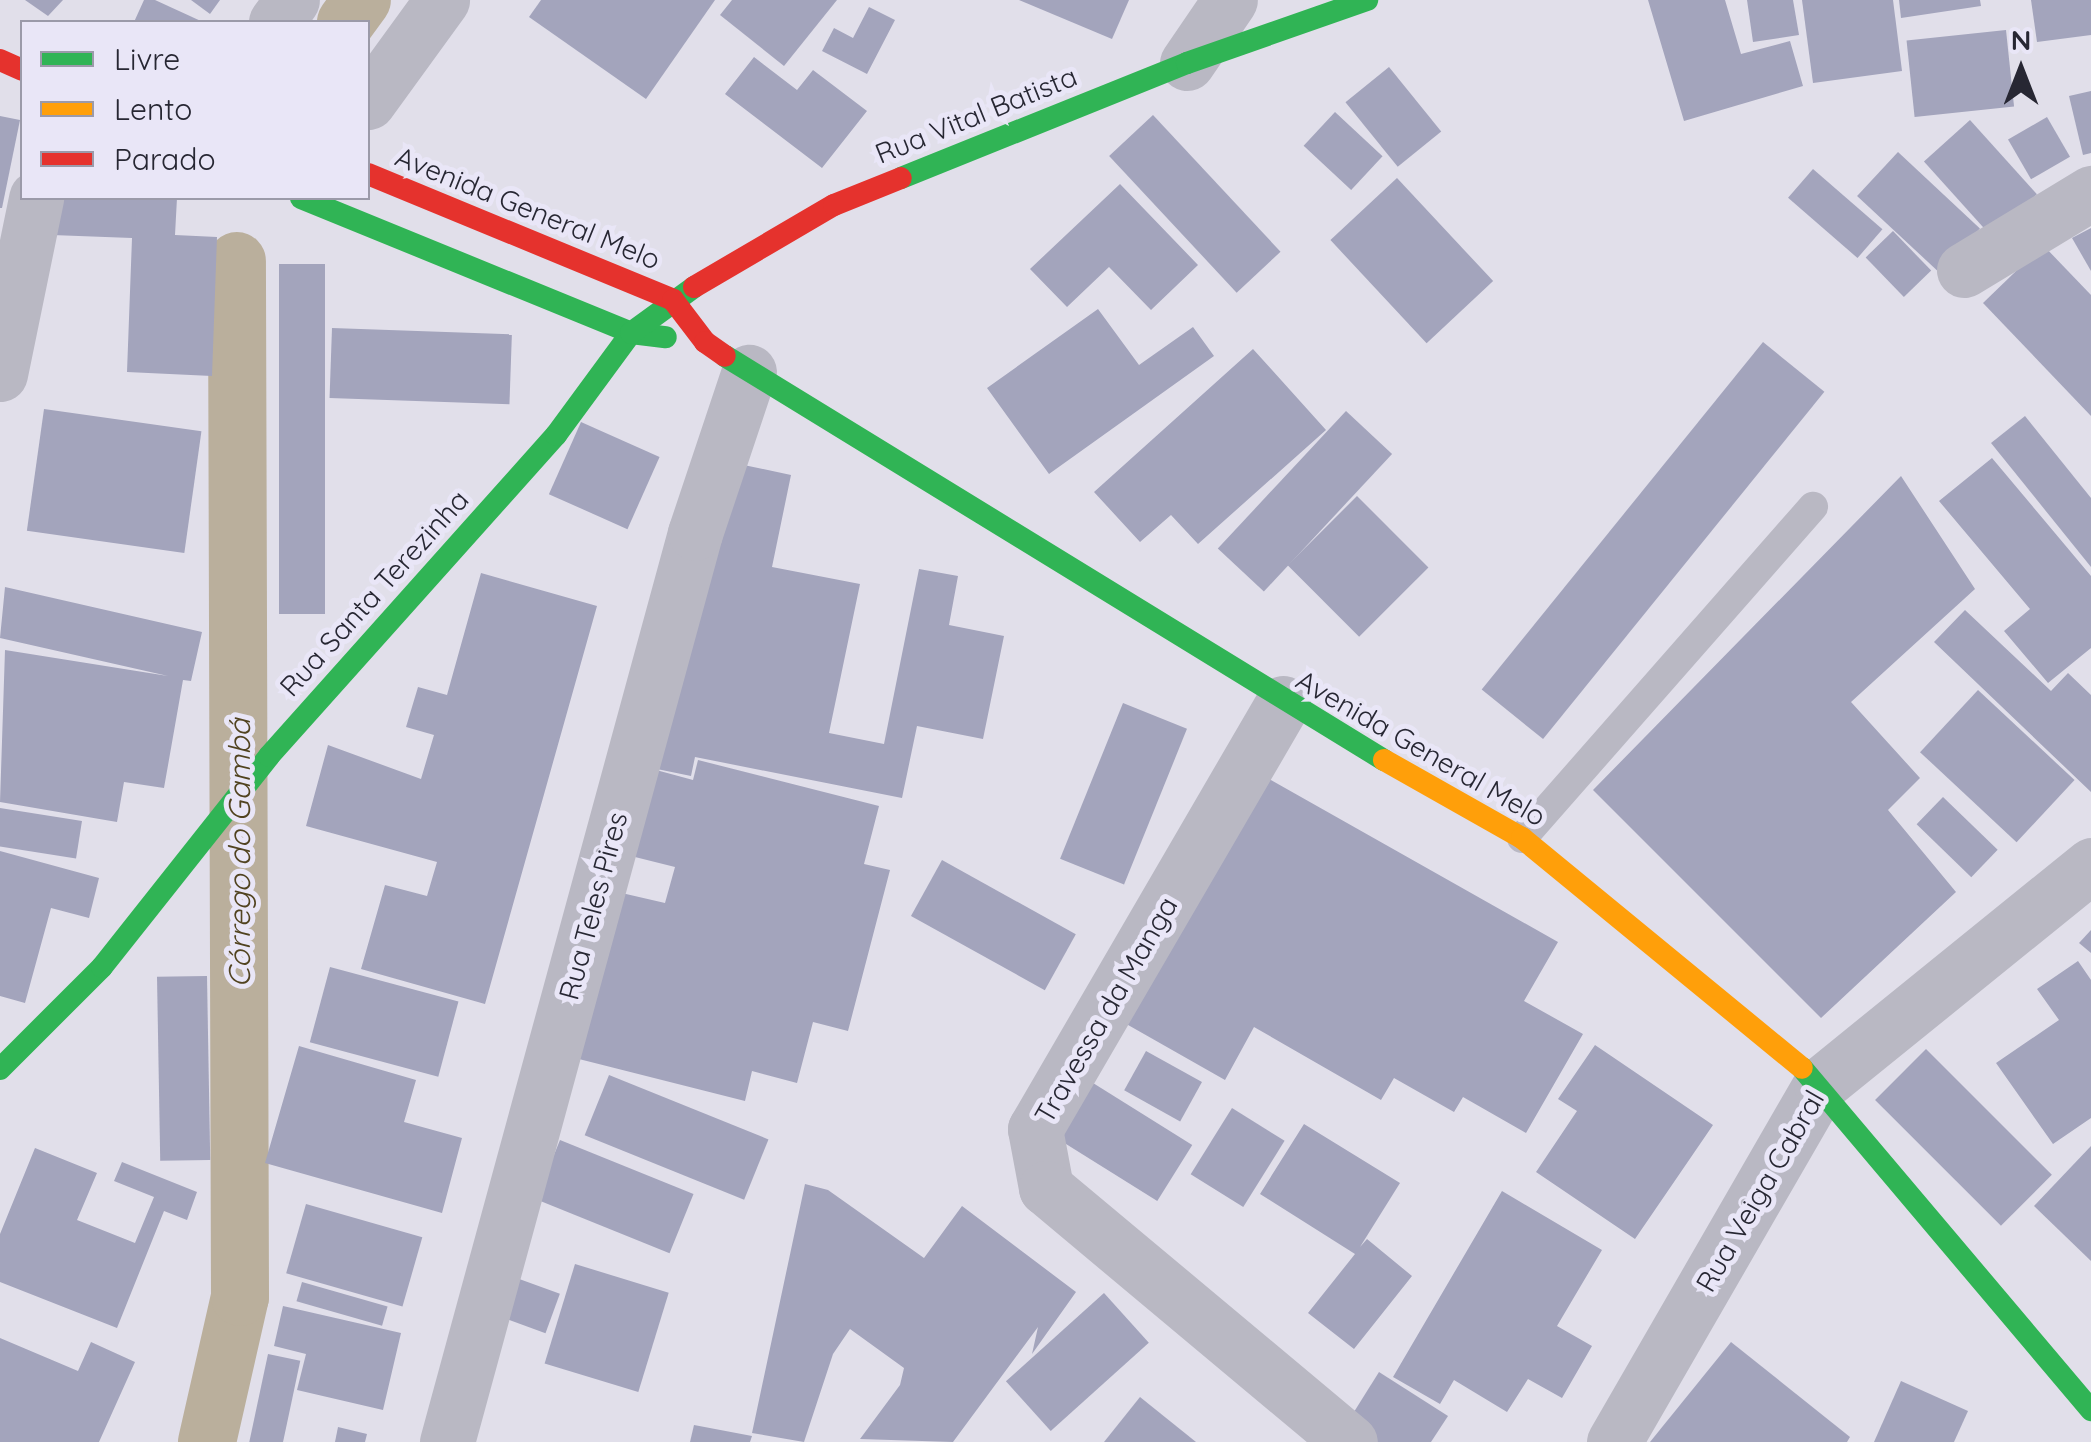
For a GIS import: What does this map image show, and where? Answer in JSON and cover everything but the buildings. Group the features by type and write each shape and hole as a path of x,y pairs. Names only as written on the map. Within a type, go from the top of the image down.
{"main road":[{"name":"Rua Vital Batista","path":"631,333 673,300 834,205 1187,63 1368,0"},
{"name":"Avenida General Melo","path":"370,175 673,300 705,342 749,372 1283,703 1522,838 1821,1084 2091,1410"},
{"name":"Avenida General Melo","path":"306,200 631,333 705,342"},
{"name":"Rua Santa Terezinha","path":"0,1069 102,967 269,756 556,434 631,333"}],"street":[{"path":"370,99 442,0"},
{"path":"1187,63 1230,0"},
{"path":"1964,270 2091,193"},
{"path":"0,374 36,200"},
{"name":"Rua Teles Pires","path":"447,1442 694,533 749,372"},
{"name":"Travessa da Manga","path":"1283,703 1035,1129 1046,1188 1350,1442"},
{"name":"Rua Veiga Cabral","path":"1614,1442 1821,1084 2091,864"}],"lane":[{"path":"1522,838 1813,507"}],"waterway":[{"name":"Córrego do Gambá","path":"347,20 362,0"},
{"name":"Córrego do Gambá","path":"207,1442 240,1297 237,261"}],"traffic: fast":[{"path":"901,178 1187,63 1367,0"},
{"path":"306,200 631,333 666,337"},
{"path":"0,1069 102,967 269,756 556,435 631,333 694,287"},
{"path":"725,356 1384,760"},
{"path":"1802,1068 2091,1410"}],"traffic: slow":[{"path":"1384,760 1522,838 1802,1068"}],"traffic: jam":[{"path":"0,60 20,69"},
{"path":"370,175 673,300 705,342 725,356"},
{"path":"694,287 834,205 901,178"}]}
